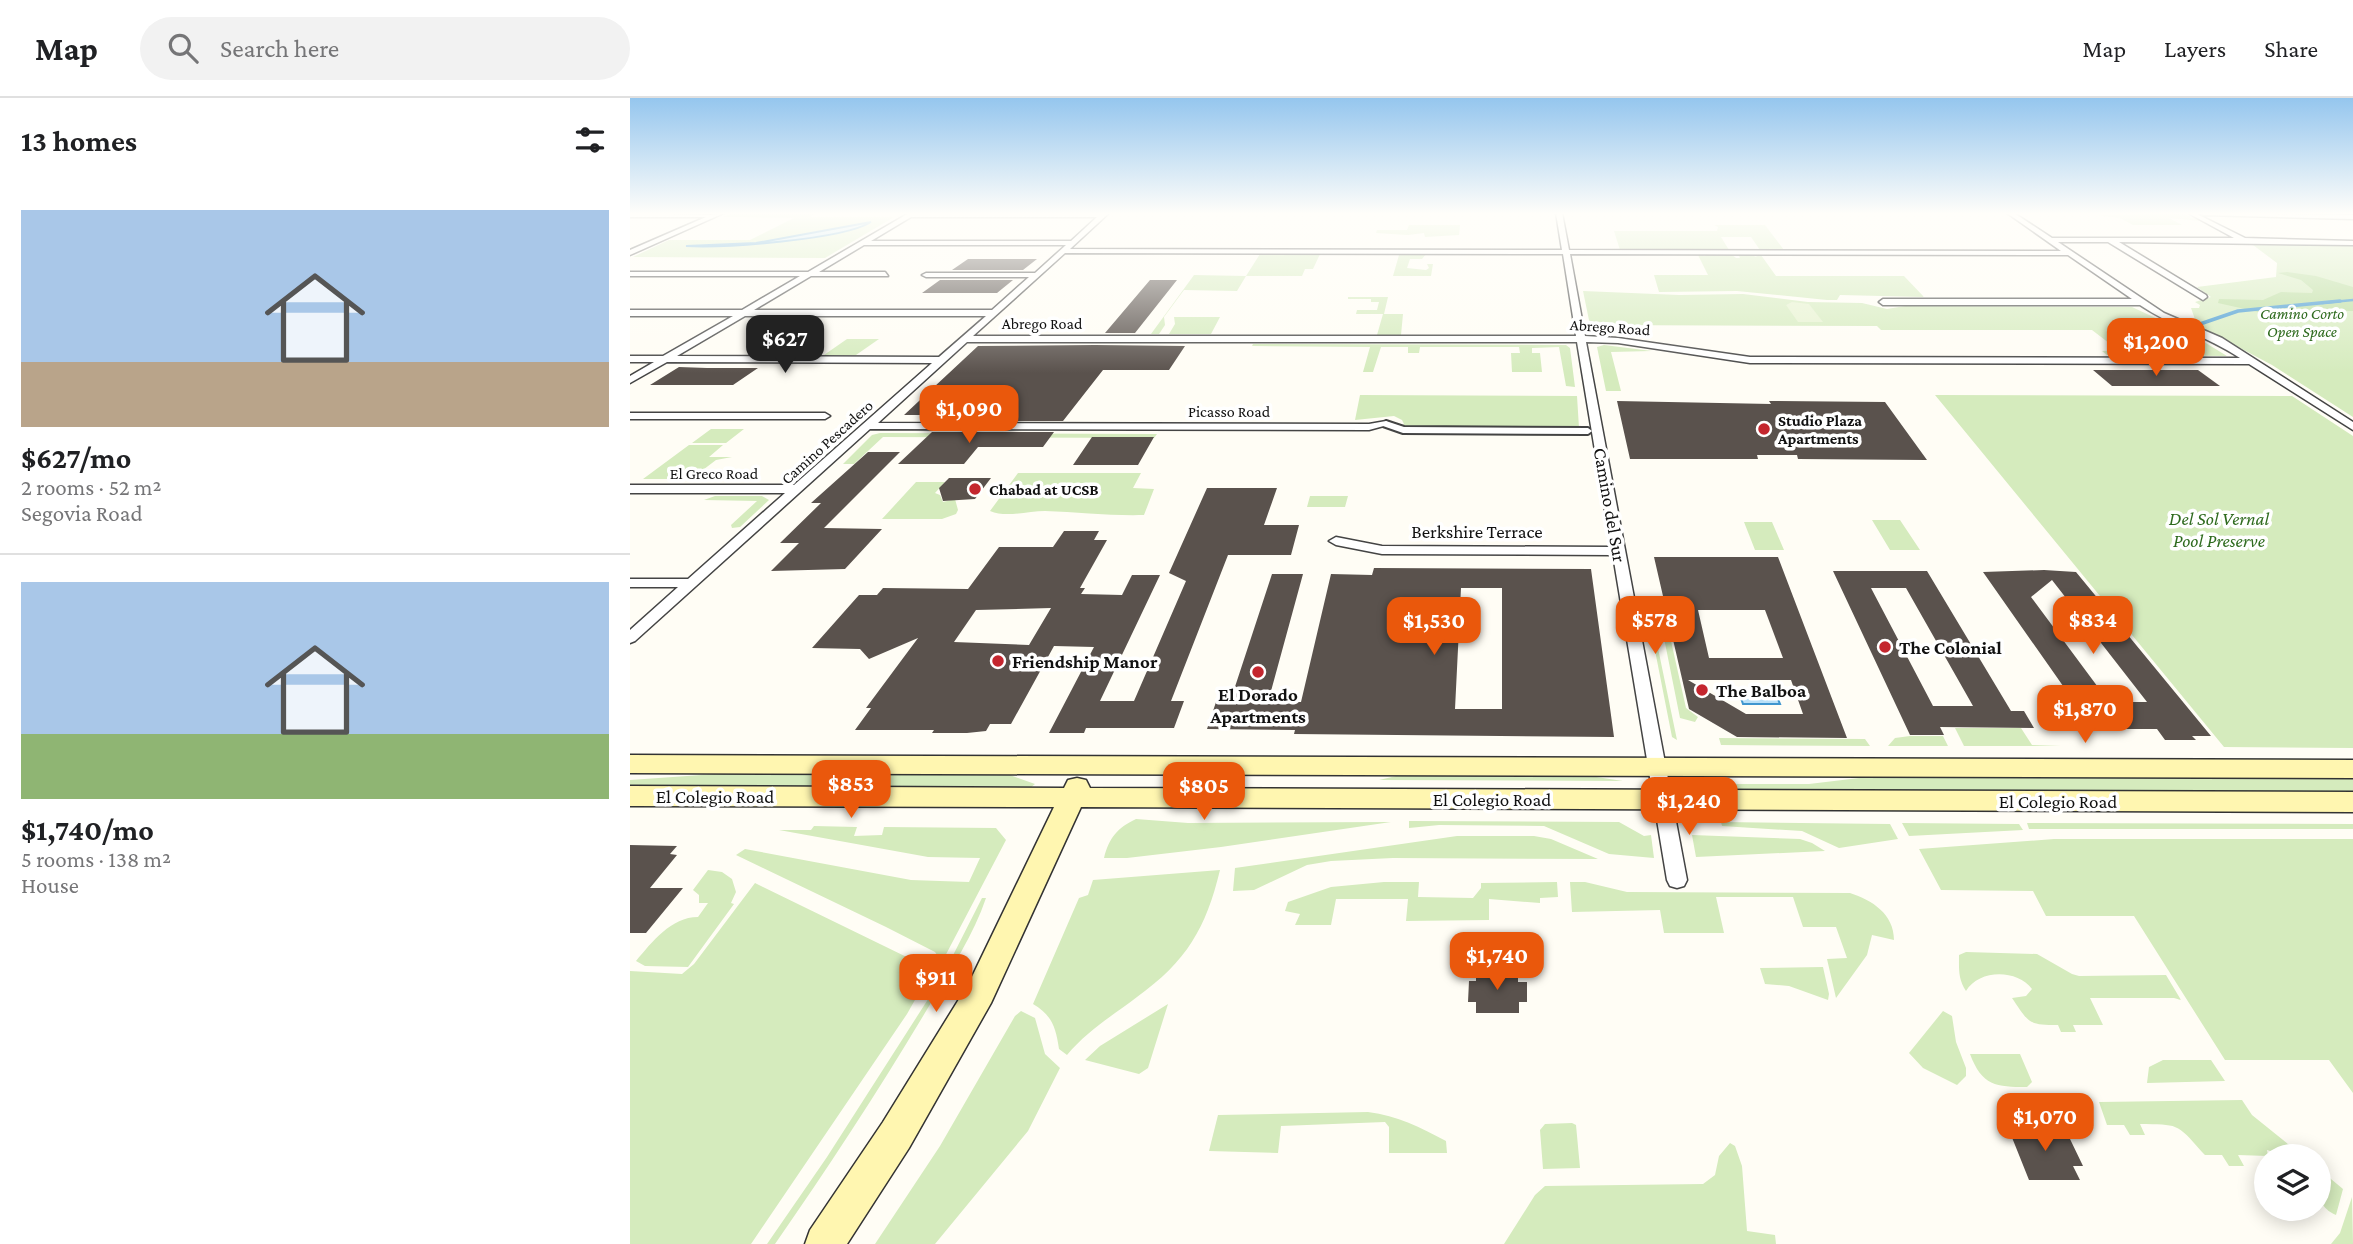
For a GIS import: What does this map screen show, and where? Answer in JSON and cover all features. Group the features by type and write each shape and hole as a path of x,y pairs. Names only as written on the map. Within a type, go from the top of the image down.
{"main road":[{"name":"El Colegio Road","path":"630,764 2353,769"},
{"path":"824,1244 896,1135 979,993 1087,765"},
{"name":"El Colegio Road","path":"630,796 2353,802"}],"street":[{"path":"630,380 822,266"},
{"name":"Camino Pescadero","path":"630,638 1046,266"},
{"name":"Camino del Sur","path":"1568,266 1676,880"},
{"path":"2088,266 2161,315 2212,337 2252,361 2353,428"},
{"path":"2153,266 2203,297"},
{"path":"630,274 885,275"},
{"path":"926,275 1036,275"},
{"path":"1883,302 2141,302"},
{"path":"630,313 993,313"},
{"name":"Abrego Road","path":"965,339 1581,340 1641,343 1720,358 1750,360 2252,361"},
{"path":"630,359 941,360"},
{"path":"630,416 825,416"},
{"name":"Picasso Road","path":"868,426 1386,424 1403,430 1588,431"},
{"name":"El Greco Road","path":"630,489 798,489"},
{"name":"Berkshire Terrace","path":"1336,541 1382,550 1618,551"},
{"path":"630,583 691,583"}],"green space":[{"path":"1252,266 1314,266 1313,269 1305,269 1302,276 1246,276"},
{"path":"1396,266 1426,270 1433,266 1431,276 1393,276"},
{"path":"1704,266 1769,266 1776,276 1904,276 1924,297 1840,295 1837,300 1827,300 1737,291 1659,292 1654,275 1708,275"},
{"name":"Camino Corto Open Space","path":"2277,266 2353,266 2353,417 2272,365 2197,325 2191,308 2199,308 2200,305 2195,302 2211,297 2197,287 2276,277"},
{"path":"2278,273 2316,276 2353,287 2353,311 2330,311 2322,308 2272,315 2218,303 2219,299 2263,300 2281,292 2312,293 2313,290 2301,280"},
{"path":"1194,275 1246,276 1237,291 1184,290 1164,317 1165,325 1159,334 1151,334"},
{"path":"1583,291 1679,295 1743,294 1808,302 1862,303 1887,309 1905,306 2132,307 2196,337 2227,356 2107,355 2102,351 2118,350 2092,330 1881,330 1877,326 1590,325"},
{"path":"1348,297 1388,297 1384,314 1403,314 1401,335 1377,335 1383,314 1356,314 1357,310 1377,310 1379,302"},
{"path":"1792,302 1809,304 1823,322 1798,322 1786,305"},
{"path":"1174,317 1220,317 1211,334 1169,334 1175,324"},
{"path":"847,339 879,339 856,355 824,355"},
{"path":"1566,345 1570,348 1575,387 1566,386 1559,347 1532,348 1532,353 1540,353 1542,372 1512,372 1511,353 1520,353 1519,347 1420,347 1419,353 1408,353 1408,347 1381,347 1373,372 1363,372 1370,347 1252,346"},
{"path":"1604,345 1652,351 1611,352 1621,391 1606,391 1597,347"},
{"path":"1360,395 1577,396 1579,428 1402,427 1402,420 1394,416 1355,420"},
{"name":"Del Sol Vernal Pool Preserve","path":"1935,395 2292,396 2353,436 2353,748 2224,747"},
{"path":"711,429 744,429 726,443 692,443"},
{"path":"1157,434 1154,438 883,437 854,464 843,464 872,435"},
{"path":"689,445 723,445 709,457 732,457 716,460 691,479 643,479"},
{"path":"1018,473 1141,473 1133,488 1154,489 1144,515 1045,511 1003,514 990,511"},
{"path":"916,482 945,482 935,493 940,495 943,502 955,499 958,510 956,514 942,519 882,519"},
{"path":"715,496 762,496 769,500 740,527 732,528 731,525 757,501 704,500"},
{"path":"1310,496 1348,496 1345,507 1307,507"},
{"path":"1872,520 1900,520 1920,550 1890,550"},
{"path":"1744,522 1772,522 1784,550 1755,550"},
{"path":"1661,623 1667,623 1686,708 1698,717 1695,722 1680,718"},
{"path":"1653,624 1677,740 1672,737 1650,625"},
{"path":"1955,728 2021,728 2032,745 2061,746 1964,746"},
{"path":"1943,736 1948,746 1888,746 1895,738"},
{"path":"1719,738 1865,739 1870,746 1721,745"},
{"path":"730,773 1007,774 1035,784 1030,788 630,787 630,780"},
{"path":"1405,774 1583,775 1623,781 1379,780"},
{"path":"1876,776 2353,777 2353,793 1756,791 1701,784 1809,784"},
{"path":"1136,819 1188,823 1391,822 1221,847 1127,858 1104,858 1115,834"},
{"path":"1409,821 1619,822 1644,836 1651,835 1654,858 1609,854 1544,826 1439,825 1409,828"},
{"path":"1721,822 1890,824 1898,839 1839,848 1802,831 1722,826"},
{"path":"1902,823 2019,824 2023,830 1909,836"},
{"path":"2027,823 2353,824 2353,829 2029,829"},
{"path":"814,826 857,827 854,836 882,835 884,827 996,828 1006,840 942,962 935,952 736,855 745,849 911,880 969,882 980,858 928,857 779,830 811,830"},
{"path":"1692,835 1800,839 1825,851 1696,857"},
{"path":"1457,836 1534,836 1551,839 1598,859 1393,858 1331,861 1307,865 1254,890 1233,891 1235,868"},
{"path":"2054,839 2353,839 2353,1093 2329,1060 2225,1060 2134,916 2046,916 2033,891 1941,890 1919,849"},
{"path":"708,870 722,872 732,879 736,892 731,903 734,904 688,967 645,966 636,961 671,926 688,918 698,917 708,903 699,903 699,895 693,890"},
{"path":"1220,870 1201,926 1182,956 1154,984 1091,1031 1067,1055 1059,1049 1052,1023 1045,1013 1033,1004 1079,898 1088,895 1093,880"},
{"path":"1419,882 1418,897 1473,898 1481,888 1481,883 1557,882 1558,897 1540,898 1540,903 1489,899 1489,920 1406,921 1408,899 1336,899 1331,925 1295,925 1300,914 1285,911 1288,902 1331,887"},
{"path":"1570,882 1585,882 1627,892 1850,893 1880,909 1890,923 1894,940 1872,935 1867,955 1836,998 1827,959 1847,958 1836,927 1803,927 1793,897 1716,897 1724,933 1664,933 1660,910 1572,912"},
{"path":"755,883 921,964 928,970 928,977 907,1014 751,1244 630,1244 630,971 682,974 694,964"},
{"path":"982,898 986,898 969,938 895,1063 775,1244 767,1244 827,1157 941,979"},
{"path":"1966,952 2037,954 2079,976 2166,975 2181,1000 2090,998 2103,1025 2073,1025 2076,1032 2061,1032 2058,1025 2035,1023 2022,1013 2012,998 2026,996 2032,989 2017,978 1989,975 1972,984 1966,991 1960,978 1959,955"},
{"path":"1823,967 1828,1000 1789,986 1765,984 1760,968"},
{"path":"1168,1004 1148,1068 1139,1074 1085,1060 1100,1046"},
{"path":"1021,1011 1035,1018 1045,1054 1060,1068 1028,1131 935,1244 875,1244 940,1146 1015,1016"},
{"path":"1943,1011 1952,1016 1956,1042 1966,1068 1966,1076 1957,1085 1923,1068 1909,1053"},
{"path":"1970,1054 2020,1054 2032,1082 2027,1087 1991,1082 1980,1073"},
{"path":"2163,1060 2211,1060 2225,1081 2147,1083 2149,1067"},
{"path":"2242,1100 2252,1115 2288,1144 2254,1144 2254,1156 2238,1155 2244,1166 2229,1166 2222,1155 2205,1155 2176,1127 2140,1124 2145,1135 2130,1135 2124,1125 2107,1125 2099,1102"},
{"path":"1368,1112 1399,1119 1446,1141 1447,1153 1389,1153 1389,1127 1385,1122 1281,1126 1278,1153 1209,1151 1218,1115"},
{"path":"1545,1124 1576,1125 1580,1168 1543,1169 1540,1130"},
{"path":"1730,1143 1735,1146 1742,1166 1747,1231 1775,1235 1776,1244 1504,1244 1535,1195 1545,1186 1703,1184 1715,1175 1719,1156"},
{"path":"2331,1179 2343,1189 2336,1215 2331,1212"},
{"path":"2352,1197 2353,1244 2331,1244 2340,1233"}],"water":[{"path":"1739,692 1775,692 1780,704 1743,704"}],"building":[{"path":"957,266 1027,266 1023,270 952,270"},
{"path":"940,280 1013,280 997,293 922,293"},
{"path":"1150,280 1177,280 1135,333 1105,333"},
{"path":"978,346 1185,346 1169,370 1103,370 1063,421 943,421 949,415 904,415"},
{"path":"679,367 758,368 733,385 650,385"},
{"path":"2093,370 2198,370 2220,386 2112,386"},
{"name":"Studio Plaza Apartments","path":"1617,401 1771,404 1769,401 1885,402 1927,460 1798,459 1797,455 1757,455 1758,459 1630,459"},
{"path":"932,432 1054,432 1043,447 978,447 964,464 898,464"},
{"path":"1092,437 1154,437 1138,465 1073,465"},
{"path":"868,452 900,452 824,528 882,529 845,569 771,571 799,543 780,543 821,503 811,503"},
{"name":"Chabad at UCSB","path":"949,478 991,478 975,499 943,501 939,488"},
{"path":"1207,488 1277,488 1264,525 1299,525 1291,555 1228,555 1171,701 1184,701 1174,728 1086,728 1084,733 1049,733 1094,647 1054,646 1011,724 990,724 986,731 967,733 932,733 934,730 855,730 871,708 866,708 918,638 869,659 860,649 812,648 859,595 877,595 883,588 968,589 999,547 1053,547 1064,531 1099,531 1094,540 1107,540 1080,588 1085,588 1081,594 1122,595 1132,575 1160,575 1100,701 1134,701 1186,581 1169,573","holes":["1051,608 1029,645 954,642 976,610"]},
{"path":"1654,557 1778,557 1847,738 1737,737 1689,709","holes":["1698,610 1765,610 1783,658 1709,658","1688,680 1791,680 1803,714 1746,714"]},
{"path":"1374,568 1591,569 1614,737 1294,734 1295,730 1207,729 1216,702 1230,702 1272,574 1303,574 1268,702 1301,702 1331,574 1372,575","holes":["1461,588 1502,588 1502,709 1455,709"]},
{"name":"The Colonial","path":"1833,571 1927,571 2011,711 2024,711 2034,728 1940,727 1944,735 1910,735","holes":["1871,588 1906,588 1973,706 1933,706"]},
{"path":"1983,572 2076,572 2211,736 2192,736 2196,740 2165,740 2157,729 2079,729 2068,713 2082,713","holes":["2052,580 2147,702 2109,702 2031,597"]},
{"path":"630,845 677,846 670,854 677,855 650,888 683,888 646,933 630,933"},
{"path":"1476,971 1518,971 1518,982 1527,982 1527,1002 1519,1002 1519,1013 1476,1013 1476,1002 1468,1002 1469,981 1476,981"},
{"path":"2007,1125 2055,1125 2061,1138 2070,1139 2083,1166 2073,1166 2080,1180 2029,1180"}],"waterway":[{"path":"2322,303 2353,300"},
{"path":"2200,324 2238,311 2340,301"}],"place":[{"name":"Studio Plaza Apartments","path":"1764,429"},
{"name":"Chabad at UCSB","path":"975,489"},
{"name":"The Colonial","path":"1885,647"},
{"name":"Friendship Manor","path":"998,661"},
{"name":"El Dorado Apartments","path":"1258,672"},
{"name":"The Balboa","path":"1702,690"}]}
